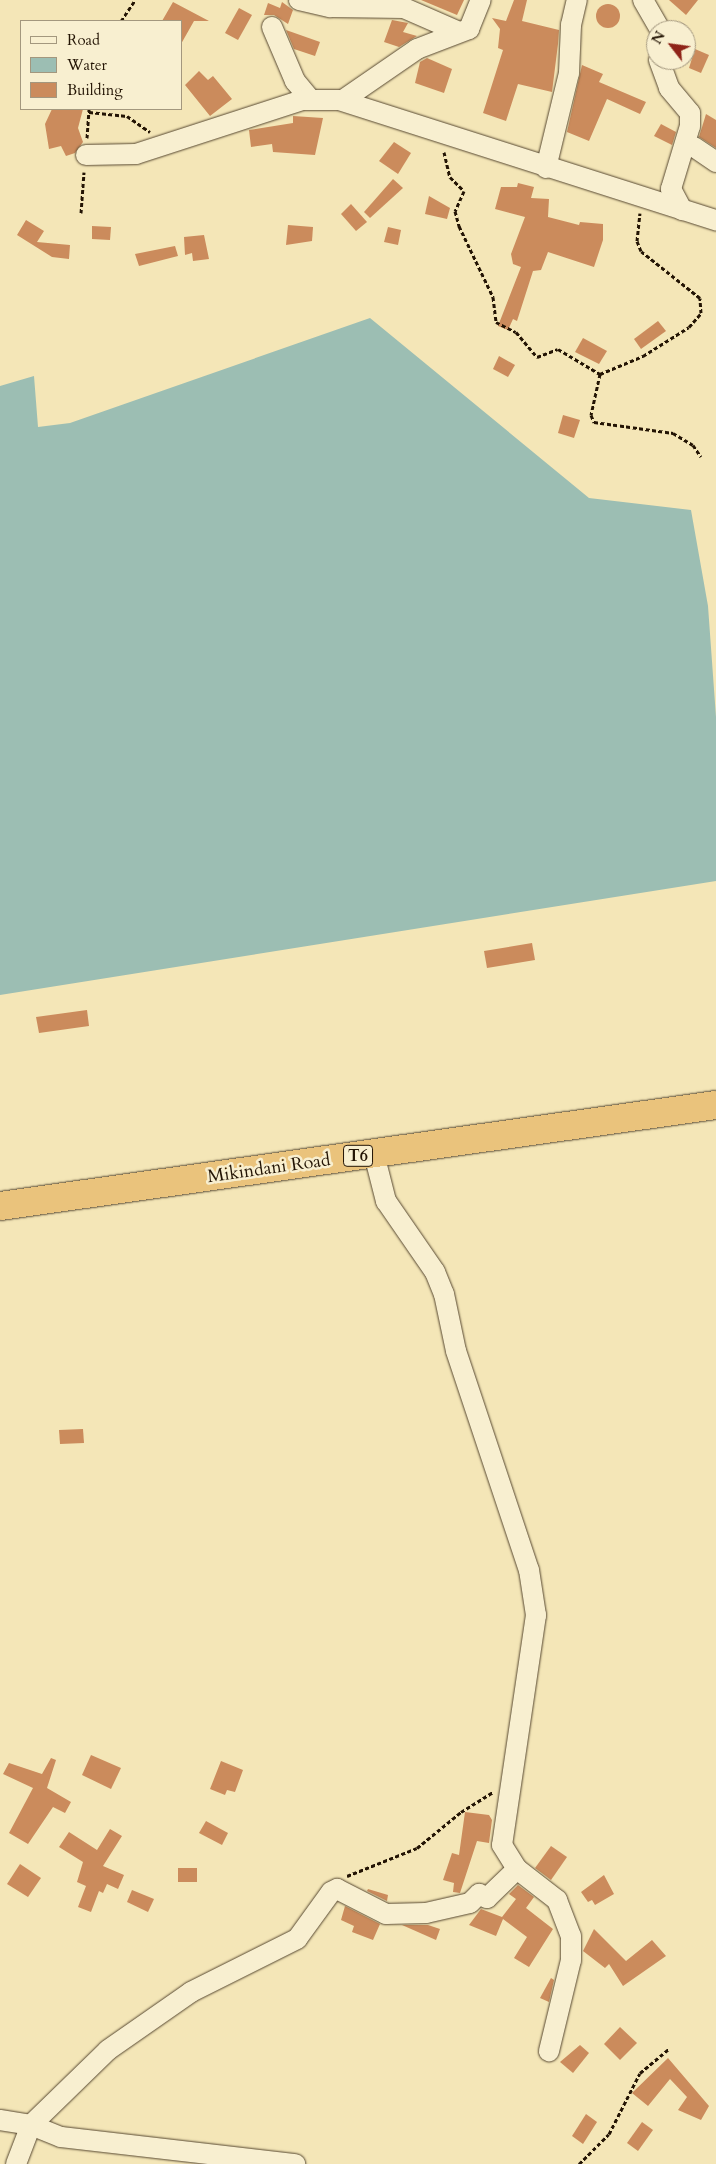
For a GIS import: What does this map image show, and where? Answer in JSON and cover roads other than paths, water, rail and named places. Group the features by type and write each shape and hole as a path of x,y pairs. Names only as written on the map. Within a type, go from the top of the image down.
{"highway":[{"name":"Mikindani Road","path":"0,1206 716,1105"}],"street":[{"path":"299,0 330,7 404,8 458,32"},
{"path":"343,100 417,49 470,28 481,0"},
{"path":"546,168 569,73 571,25 577,0"},
{"path":"643,0 654,20"},
{"path":"272,27 295,81 310,99"},
{"path":"663,70 669,88 690,113 690,126 671,190 682,210"},
{"path":"86,155 136,154 310,99 343,100 546,168 643,195 682,210 716,220"},
{"path":"694,147 716,162"},
{"path":"374,1154 386,1201 435,1272 444,1294 456,1351 529,1570 536,1615 502,1845 517,1869 556,1900 571,1936 571,1960 549,2051"},
{"path":"16,2164 31,2124 108,2050 164,2008 297,1939 337,1889 386,1914 426,1913 470,1904 478,1894 487,1898 517,1869"},
{"path":"0,2120 31,2124 61,2137 295,2164"}],"water":[{"path":"370,318 589,498 691,510 708,606 716,717 716,881 0,995 0,386 34,376 38,427 70,423"}]}
